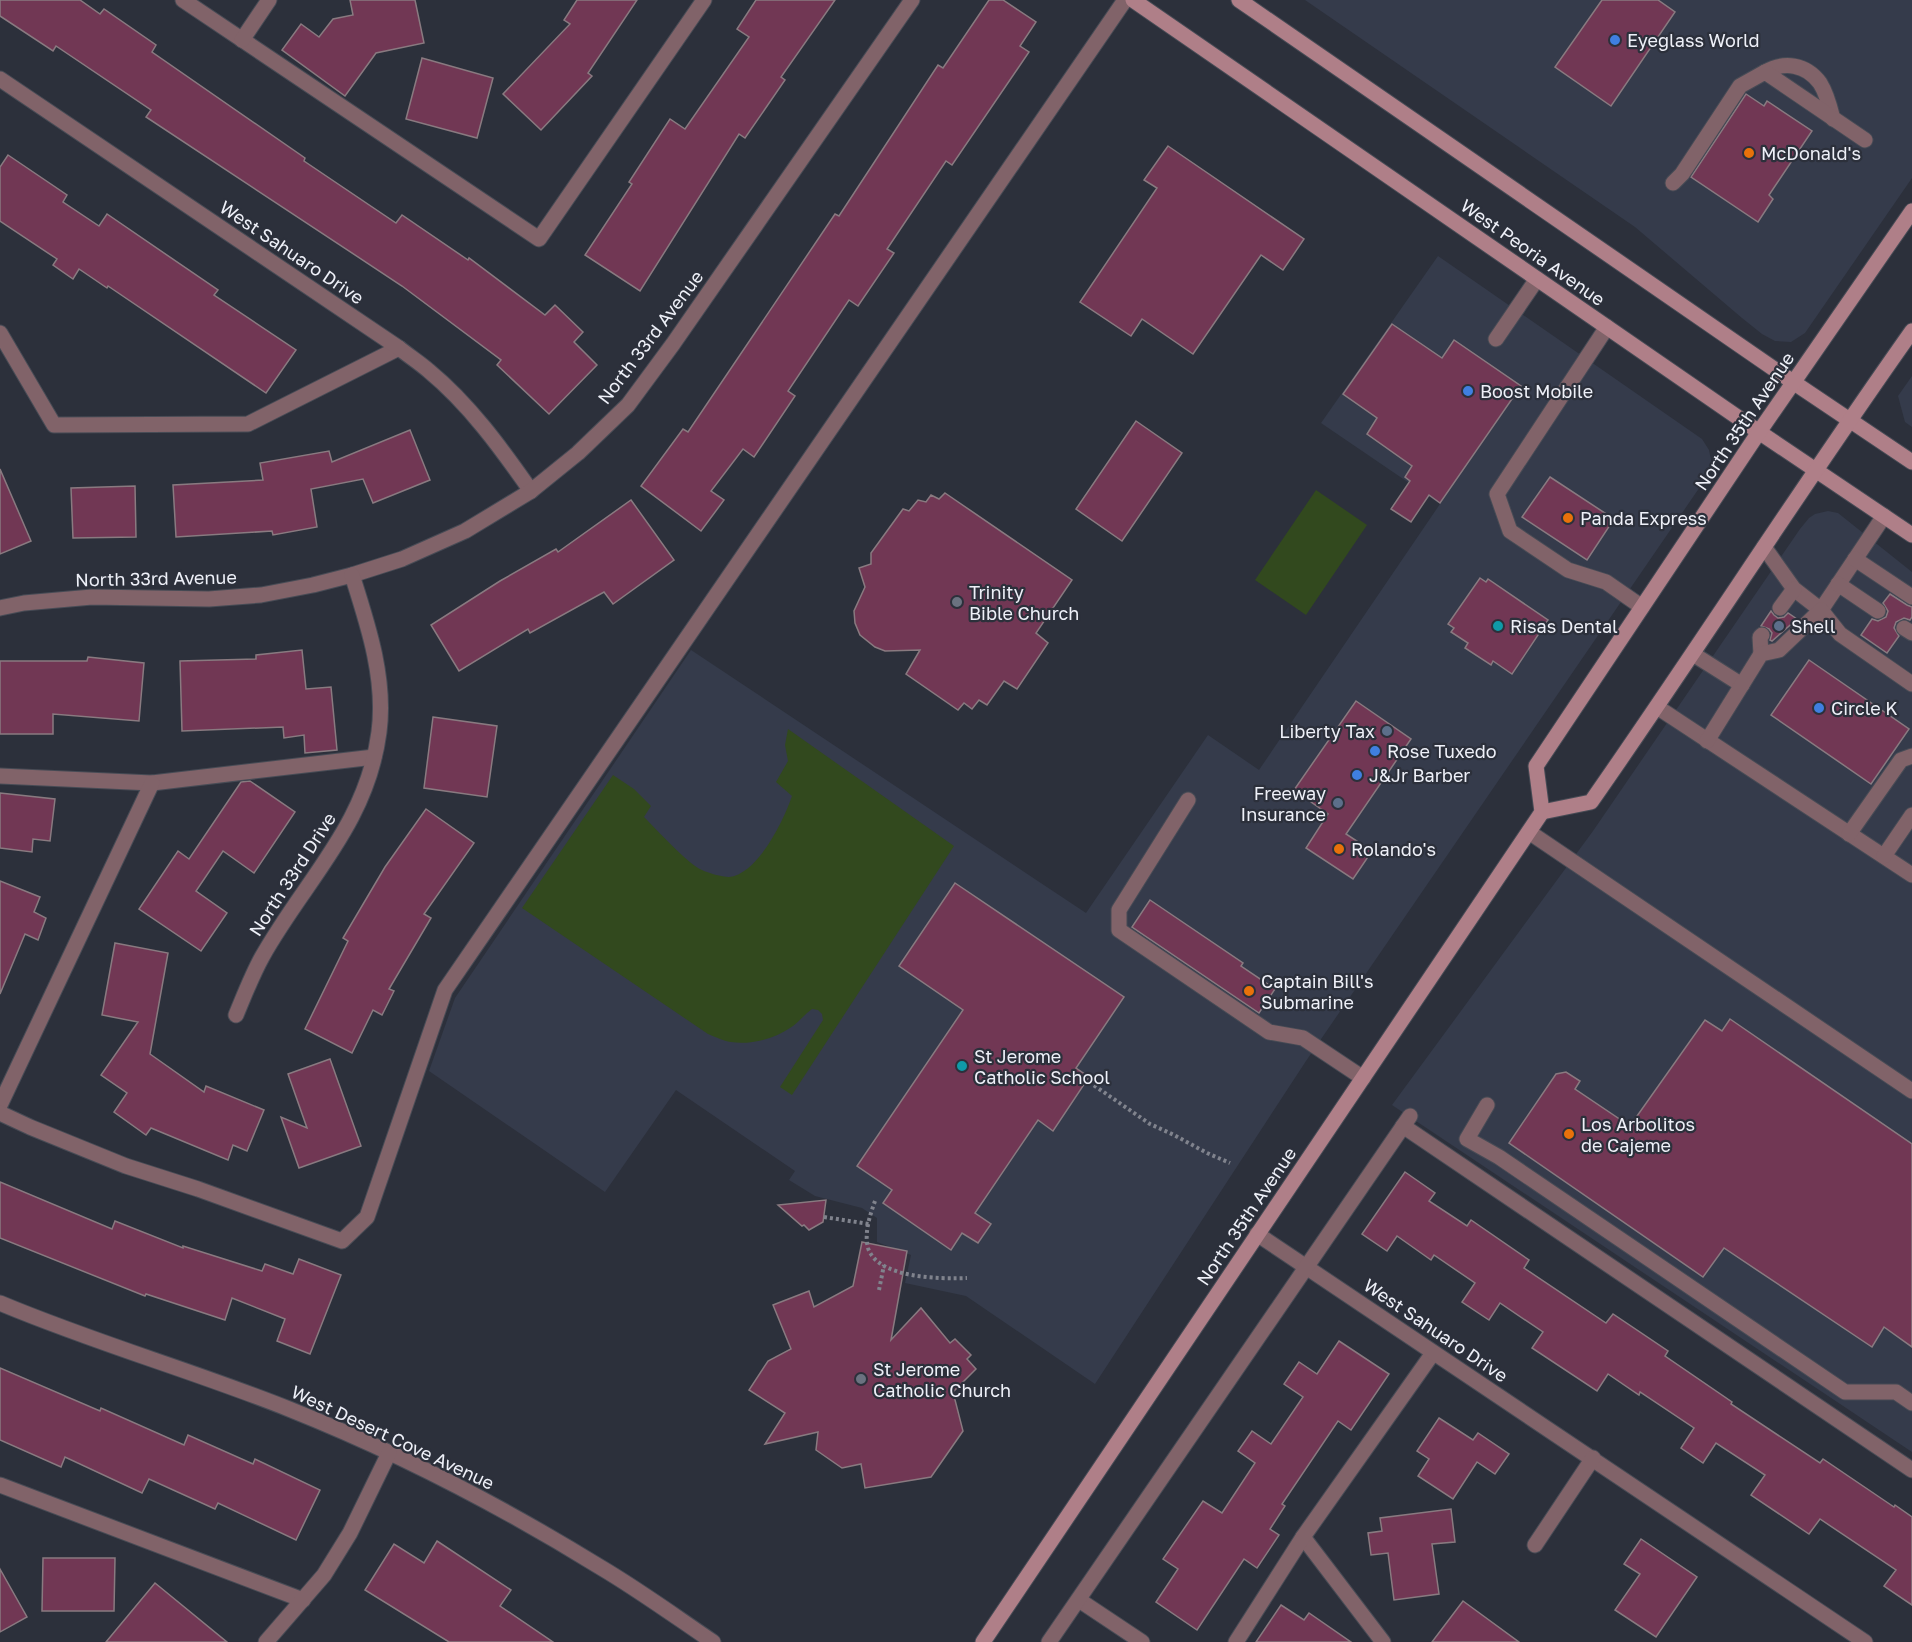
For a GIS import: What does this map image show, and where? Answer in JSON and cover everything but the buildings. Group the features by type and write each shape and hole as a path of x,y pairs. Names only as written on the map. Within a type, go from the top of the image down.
{"main road":[{"name":"West Peoria Avenue","path":"1133,0 1912,535"},
{"path":"1239,0 1912,462"},
{"name":"North 35th Avenue","path":"983,1642 1542,812 1536,766 1759,432 1912,211"},
{"path":"1542,812 1591,802 1849,420 1912,331"}],"street":[{"path":"183,0 539,239 704,0"},
{"path":"242,40 270,0"},
{"name":"North 33rd Avenue","path":"0,608 24,603 92,597 209,600 313,585 402,559 465,531 531,491 578,453 628,405 673,344 912,0"},
{"path":"0,1113 126,1166 198,1189 342,1241 367,1217 445,990 1125,0"},
{"path":"1673,183 1682,174 1740,86 1775,66 1789,65 1806,70 1819,82 1828,100 1833,119"},
{"path":"1765,72 1865,140"},
{"name":"West Sahuaro Drive","path":"0,79 430,371 467,408 531,491"},
{"path":"1496,339 1537,279"},
{"path":"1607,327 1497,494 1510,531 1568,570 1606,582 1642,607"},
{"path":"0,333 54,425 248,424 399,348"},
{"path":"1761,654 1779,650 1821,610 1884,516"},
{"path":"1764,547 1794,589 1821,610 1840,634 1912,684"},
{"path":"1855,559 1912,597"},
{"name":"North 33rd Drive","path":"236,1015 262,957 331,855 351,820 365,788 374,757 379,730 380,697 375,654 352,575"},
{"path":"1838,584 1878,610"},
{"path":"1780,608 1794,589"},
{"path":"1707,741 1761,654 1760,637 1762,635"},
{"path":"1693,654 1743,685"},
{"path":"1657,707 1912,875"},
{"path":"1849,834 1900,760 1912,756"},
{"path":"0,776 152,783 374,757"},
{"path":"0,1106 152,783"},
{"path":"1188,800 1119,910 1119,930 1269,1032 1303,1038 1363,1078"},
{"path":"1884,856 1912,815"},
{"path":"1529,832 1912,1091"},
{"path":"1487,1105 1467,1138 1845,1392 1896,1392 1912,1403"},
{"path":"1049,1642 1407,1121 1912,1470"},
{"name":"West Sahuaro Drive","path":"1257,1234 1865,1642"},
{"name":"West Desert Cove Avenue","path":"0,1303 53,1326 142,1355 290,1409 427,1470 583,1556 713,1642"},
{"path":"1236,1642 1303,1537 1432,1353"},
{"path":"266,1642 324,1575 350,1533 389,1453"},
{"path":"1535,1545 1593,1458"},
{"path":"0,1485 303,1600"},
{"path":"1303,1537 1383,1642"},
{"path":"1079,1600 1142,1642"}],"path":[{"path":"1089,1082 1150,1124 1230,1163"},
{"path":"875,1201 868,1224 867,1245 871,1254 884,1265 908,1274 950,1279 967,1278"},
{"path":"824,1217 868,1224"},
{"path":"879,1290 884,1265"}],"shaded area":[{"path":"1305,0 1912,0 1912,178 1805,333 1791,342 1775,341 1742,318 1635,227"},
{"path":"1438,256 1702,439 1709,450 1712,465 1704,481 1306,1061 1095,1384 966,1296 905,1283 911,1255 877,1242 877,1218 862,1208 815,1196 789,1180 795,1171 676,1090 605,1192 429,1071 455,998 691,650 1086,913 1208,735 1259,770 1440,504 1321,423"},
{"path":"1912,376 1912,427 1905,422 1898,396"},
{"path":"1828,511 1838,513 1912,572 1912,1452 1392,1105 1593,831 1800,529 1815,514"}],"green space":[{"path":"1316,490 1367,525 1306,615 1255,580"},
{"path":"788,729 954,846 792,1095 780,1087 823,1020 818,1010 812,1009 796,1024 769,1038 746,1043 722,1040 708,1034 522,908 613,775 634,789 651,806 644,817 696,867 719,876 729,877 740,874 760,856 768,844 792,796 776,782 788,761 785,745"}],"place":[{"name":"Eyeglass World","path":"1615,40"},
{"name":"McDonald's","path":"1749,153"},
{"name":"Boost Mobile","path":"1468,391"},
{"name":"Panda Express","path":"1568,518"},
{"name":"Trinity Bible Church","path":"957,602"},
{"name":"Risas Dental","path":"1498,626"},
{"name":"Shell","path":"1779,626"},
{"name":"Circle K","path":"1819,708"},
{"name":"Liberty Tax","path":"1387,731"},
{"name":"Rose Tuxedo","path":"1375,751"},
{"name":"J&Jr Barber","path":"1357,775"},
{"name":"Freeway Insurance","path":"1338,803"},
{"name":"Rolando's","path":"1339,849"},
{"name":"Captain Bill's Submarine","path":"1249,991"},
{"name":"St Jerome Catholic School","path":"962,1066"},
{"name":"Los Arbolitos de Cajeme","path":"1569,1134"},
{"name":"St Jerome Catholic Church","path":"861,1379"}]}
